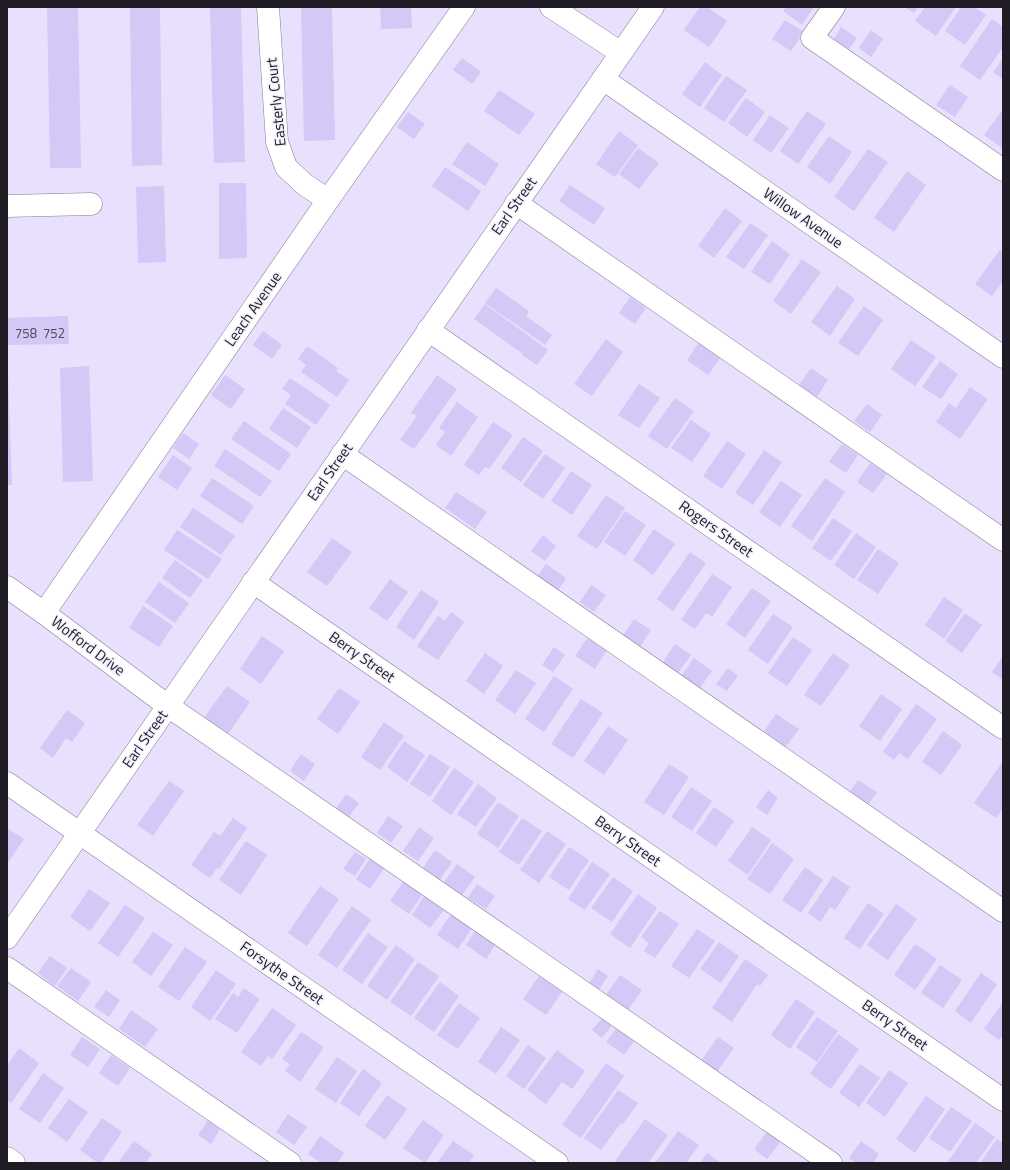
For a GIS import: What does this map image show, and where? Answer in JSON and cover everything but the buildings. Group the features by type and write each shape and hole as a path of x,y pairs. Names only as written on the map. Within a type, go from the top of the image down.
{"street":[{"name":"Easterly Court","path":"268,7 277,142 286,167 304,184 328,200"},
{"name":"Leach Avenue","path":"44,613 328,200 464,7"},
{"path":"552,7 621,53"},
{"name":"Earl Street","path":"7,938 653,7"},
{"path":"834,7 812,38 1003,170"},
{"name":"Willow Avenue","path":"603,79 1003,356"},
{"path":"516,203 1003,540"},
{"path":"7,206 91,204"},
{"name":"Rogers Street","path":"428,330 1003,728"},
{"path":"342,454 1003,911"},
{"name":"Berry Street","path":"253,582 1003,1100"},
{"name":"Wofford Drive","path":"7,587 168,706 831,1163"},
{"name":"Forsythe Street","path":"7,783 557,1163"},
{"path":"7,968 290,1163"},
{"path":"7,1158 14,1163"}]}
